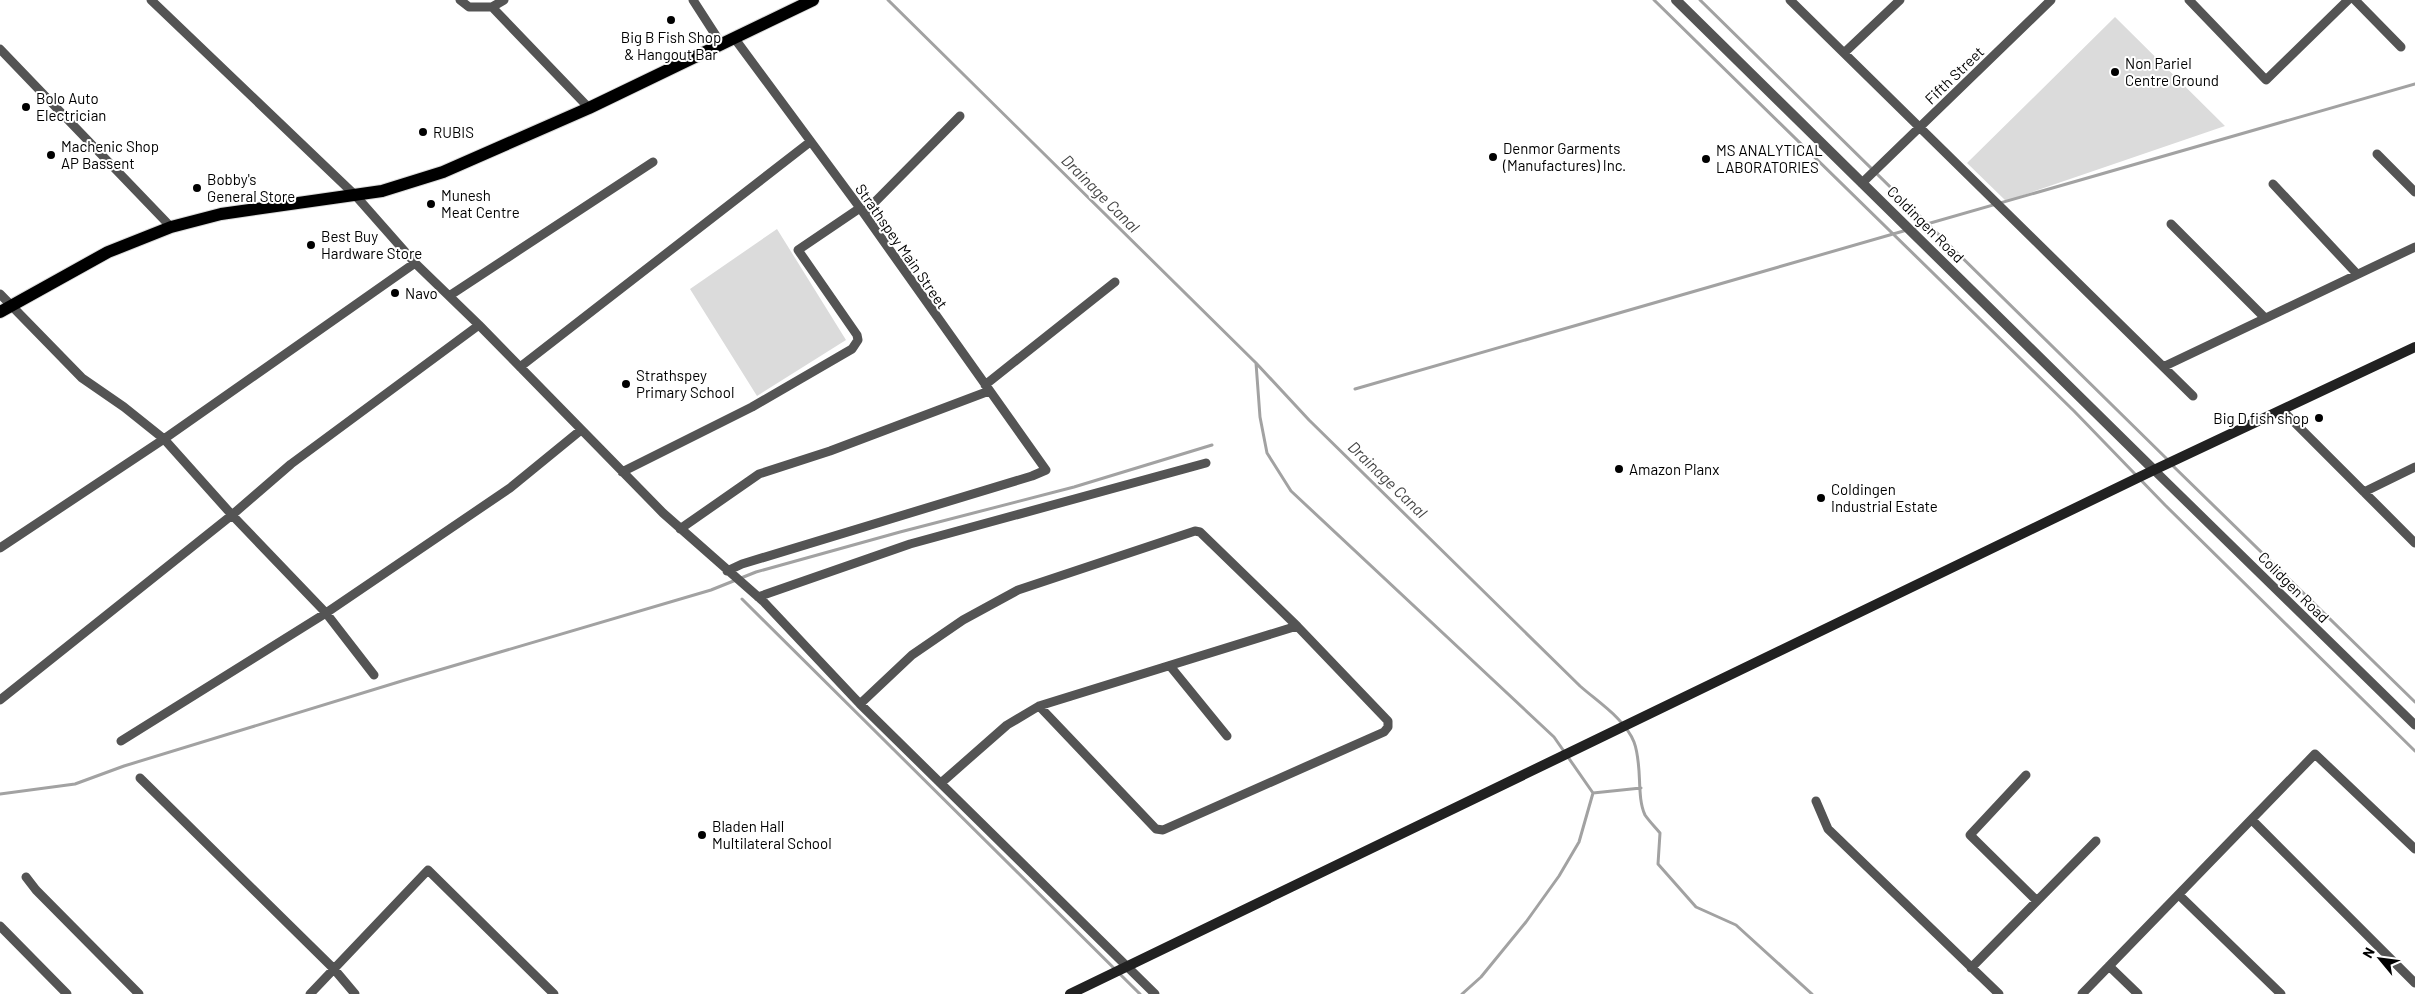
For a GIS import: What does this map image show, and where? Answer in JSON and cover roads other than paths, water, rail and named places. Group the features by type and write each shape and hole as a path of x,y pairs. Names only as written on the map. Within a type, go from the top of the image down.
{"main road":[{"path":"0,312 108,252 171,228 221,214 396,188 444,172 589,108 722,46 813,0"},
{"path":"1070,994 2154,470 2415,347"}],"street":[{"path":"151,0 355,195 415,263 479,325 622,472 680,529 758,597 860,704 1155,994"},
{"path":"460,0 469,7 492,7 504,0"},
{"path":"693,0 722,46"},
{"name":"Coldingen Road","path":"1676,0 1869,177 2154,470"},
{"path":"1790,0 2165,366 2193,396"},
{"path":"1844,54 1900,0"},
{"name":"Fifth Street","path":"1869,177 2051,0"},
{"path":"2194,2 2266,80 2348,0"},
{"path":"2355,0 2401,47"},
{"path":"492,7 589,108"},
{"name":"Strathspey Main Street","path":"727,571 742,564 1032,476 1046,470 862,211 736,38"},
{"path":"0,49 171,228"},
{"path":"622,472 752,408 852,349 858,340 857,335 798,250 862,211 960,116"},
{"path":"520,367 810,142"},
{"path":"2377,154 2415,192"},
{"path":"449,296 653,162"},
{"path":"2273,184 2357,274"},
{"path":"2171,224 2264,317"},
{"path":"2165,366 2264,317 2415,247"},
{"path":"0,548 164,439 415,263"},
{"path":"680,529 759,474 830,451 987,388 1115,282"},
{"path":"0,294 82,378 124,406 164,439 232,515 326,613 374,675"},
{"path":"0,700 232,515 291,464 479,325"},
{"path":"2282,410 2415,543"},
{"path":"121,742 326,613 510,488 581,430"},
{"path":"758,597 910,544 1206,463"},
{"path":"2364,492 2415,467"},
{"name":"Colidgen Road","path":"2154,470 2415,725"},
{"path":"860,704 912,655 963,620 1018,590 1195,531 1200,532 1297,626 1388,721 1388,727 1384,732 1163,830 1156,829 1039,706"},
{"path":"941,783 1007,725 1039,706 1297,626"},
{"path":"1170,666 1227,736"},
{"path":"2082,994 2315,754 2415,849"},
{"path":"2026,775 1970,835 2037,901"},
{"path":"140,778 334,969 355,994"},
{"path":"1816,801 1828,830 1999,994"},
{"path":"2252,820 2415,983"},
{"path":"1971,968 2096,841"},
{"path":"310,994 428,870 554,994"},
{"path":"26,877 36,890 140,994"},
{"path":"2179,895 2281,994"},
{"path":"0,926 67,994"},
{"path":"2109,966 2138,994"}],"waterway":[{"name":"Drainage Canal","path":"888,0 1256,363 1309,420 1580,686 1618,718 1630,734 1637,751 1642,807 1645,815 1660,833 1658,864 1696,907 1736,925 1812,994"},
{"path":"1654,0 2074,411 2165,505 2415,751"},
{"path":"1700,0 2168,460"},
{"path":"1913,228 2415,84"},
{"path":"1355,389 1907,230"},
{"path":"1256,363 1260,417 1267,453 1291,491 1554,737 1593,793"},
{"path":"0,794 75,784 124,766 405,680 711,590 756,572 1074,487 1212,445"},
{"path":"2172,465 2415,702"},
{"path":"742,599 1140,994"},
{"path":"1462,994 1481,977 1526,922 1559,876 1579,842 1593,793 1641,788"}],"place":[{"name":"Big B Fish Shop & Hangout Bar","path":"671,20"},
{"name":"Non Pariel Centre Ground","path":"2115,72"},
{"name":"Bolo Auto Electrician","path":"26,107"},
{"name":"RUBIS","path":"423,132"},
{"name":"Machenic Shop AP Bassent","path":"51,155"},
{"name":"Denmor Garments (Manufactures) Inc.","path":"1493,157"},
{"name":"MS ANALYTICAL LABORATORIES","path":"1706,159"},
{"name":"Bobby's General Store","path":"197,188"},
{"name":"Munesh Meat Centre","path":"431,204"},
{"name":"Best Buy Hardware Store","path":"311,245"},
{"name":"Navo","path":"395,293"},
{"name":"Strathspey Primary School","path":"626,384"},
{"name":"Big D fish shop","path":"2319,418"},
{"name":"Amazon Planx","path":"1619,469"},
{"name":"Coldingen Industrial Estate","path":"1821,498"},
{"name":"Bladen Hall Multilateral School","path":"702,835"}]}
